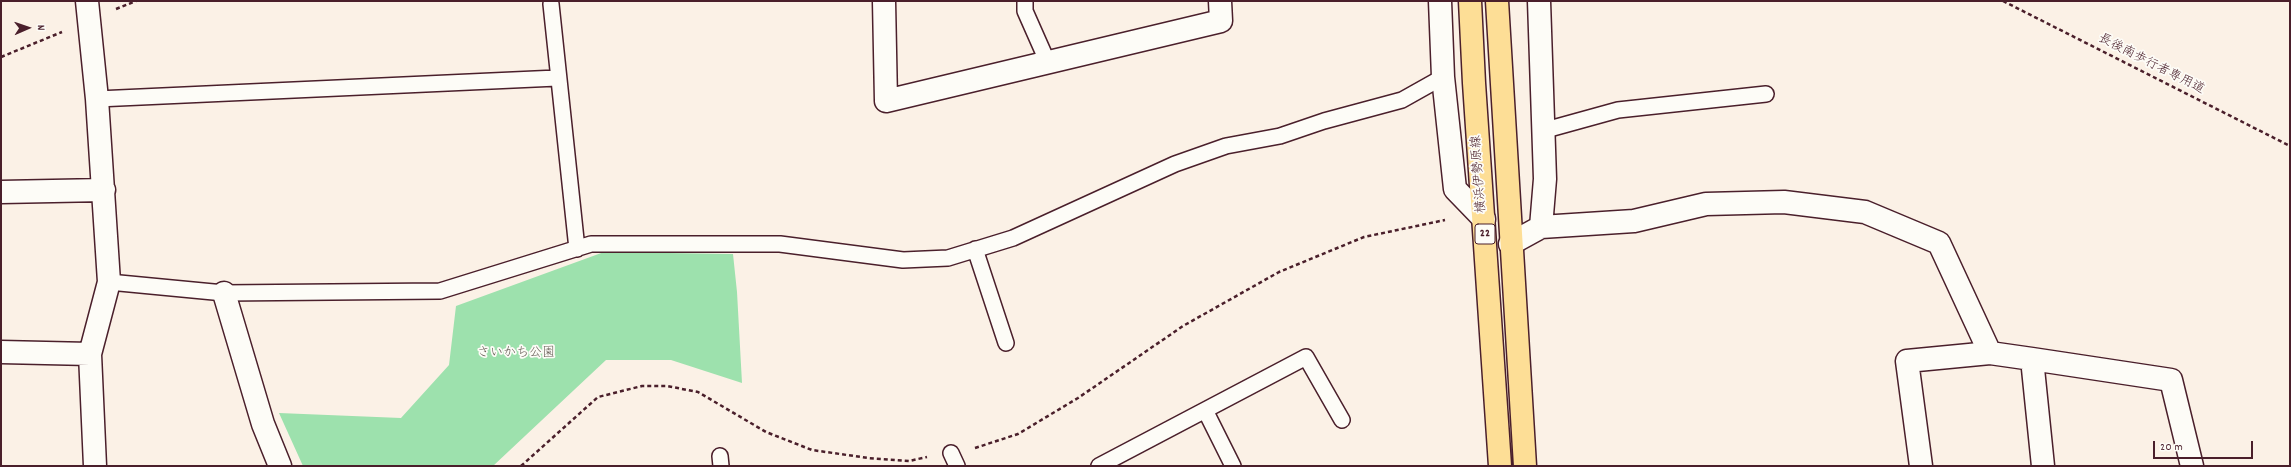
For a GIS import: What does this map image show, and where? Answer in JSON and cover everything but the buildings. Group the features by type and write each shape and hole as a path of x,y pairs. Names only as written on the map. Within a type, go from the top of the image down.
{"main road":[{"name":"横浜伊勢原線","path":"1470,1 1474,83 1500,466"},
{"name":"横浜伊勢原線","path":"1497,1 1510,244 1525,466"}],"street":[{"path":"87,1 97,99 109,282 90,354 94,466"},
{"path":"884,1 886,101 1221,21 1220,1"},
{"path":"1440,1 1443,77 1455,189 1484,219"},
{"path":"1539,1 1544,179 1541,226"},
{"path":"1,192 104,190"},
{"path":"1510,244 1541,226 1634,221 1706,204 1784,202 1865,212 1939,243 1990,353"},
{"path":"224,293 263,424 280,466"},
{"path":"1,352 90,354"},
{"path":"1921,466 1907,361 1990,353 2171,380 2192,466"},
{"path":"2032,359 2043,466"}],"lane":[{"path":"1025,1 1025,11 1048,63"},
{"path":"551,4 557,78 577,249"},
{"path":"109,282 224,293 440,291 591,244 780,244 903,260 948,258 1013,238 1175,164 1226,146 1280,136 1324,121 1402,100 1443,77"},
{"path":"97,99 557,78"},
{"path":"1542,131 1618,110 1766,94"},
{"path":"975,250 1006,343"},
{"path":"1099,466 1206,412 1306,357 1342,420"},
{"path":"1206,412 1233,466"}],"path":[{"name":"長後南歩行者専用道","path":"2003,1 2290,146"},
{"path":"521,466 598,397 642,386 667,386 698,392 766,432 812,450 909,461 954,460 1018,434 1078,398 1183,326 1279,272 1364,237 1455,218 1455,189"}],"green space":[{"name":"さいかち公園","path":"604,252 733,254 737,292 742,383 671,360 606,360 493,466 303,466 279,413 401,418 449,365 456,306"}]}
